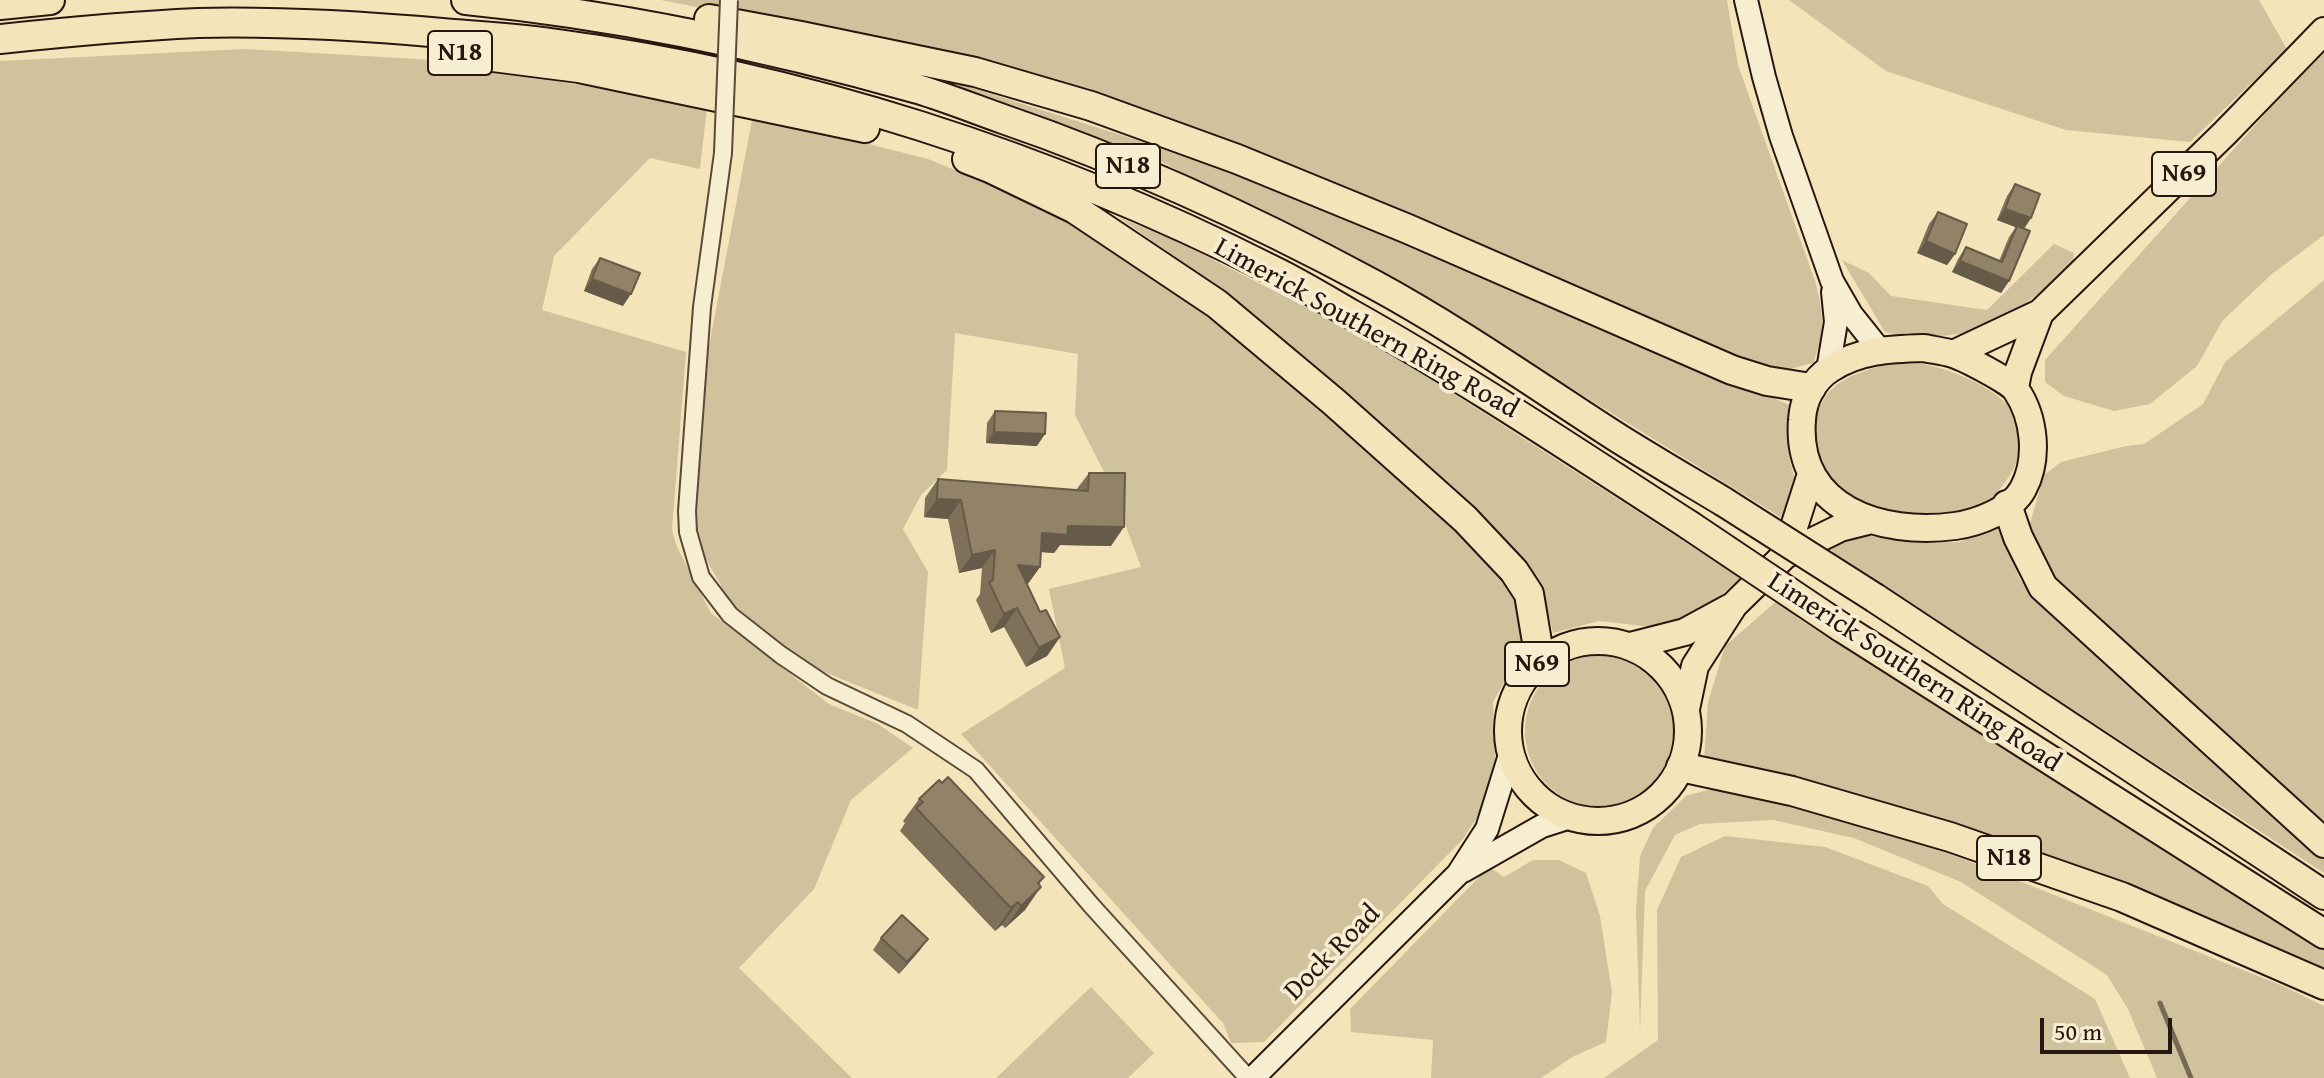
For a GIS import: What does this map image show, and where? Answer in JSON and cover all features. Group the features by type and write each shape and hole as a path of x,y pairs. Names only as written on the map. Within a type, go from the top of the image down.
{"highway":[{"path":"0,5 50,0"},
{"name":"Limerick Southern Ring Road","path":"466,0 530,6 682,32 804,59 921,90 1088,150 1177,187 1281,236 1375,285 1724,502 1875,598 2324,895"},
{"name":"N18","path":"602,0 975,72 1091,106 1237,159 1408,229 1732,370 1767,381 1819,379"},
{"name":"Limerick Southern Ring Road","path":"0,39 200,23 389,28 549,43 666,62 771,84 892,117 1008,155 1131,203 1275,271 1406,345 1524,418 1841,627 2324,934"},
{"name":"N18","path":"0,48 98,39 230,35 398,45 579,68 912,139"},
{"name":"N18","path":"666,62 850,116 990,168 1075,209 1217,304 1334,402 1465,519 1514,571 1529,594 1540,660"},
{"path":"2007,505 2018,537 2043,587 2324,843"},
{"name":"N18","path":"1681,767 1792,791 1950,837 2122,897 2324,985"}],"main road":[{"path":"1746,0 1781,136 1832,281 1851,314 1879,349"},
{"name":"N69","path":"1953,354 2040,313 2214,144 2324,31"},
{"path":"1819,379 1836,322 1832,281"},
{"name":"N69","path":"2015,388 2040,313"},
{"path":"1819,379 1856,356 1879,349 1924,348 1953,354 2015,388 2034,440 2022,491 2007,505"},
{"name":"N69","path":"1819,379 1803,409 1800,438 1811,474 1828,497 1868,521 1921,529 1958,526 1988,518 2007,505"},
{"name":"N69","path":"1785,555 1811,474"},
{"name":"N69","path":"1686,709 1695,666 1734,605 1785,555 1840,528 1868,521"},
{"name":"N69","path":"1630,646 1685,632 1734,605"},
{"name":"N69","path":"1607,640 1650,656 1666,670 1678,688 1686,709 1689,738 1681,767 1668,789 1649,806 1630,816 1608,821 1586,821 1543,804 1522,782 1510,755 1506,729 1511,703 1522,680 1540,660 1560,648 1583,641 1607,640"},
{"name":"Dock Road","path":"1250,1078 1458,874 1487,829 1510,755"},
{"name":"Dock Road","path":"1458,874 1542,826 1570,817"}],"street":[{"path":"729,0 723,153 702,307 687,511 688,532 701,577 730,615 781,655 827,686 907,724 976,770 1091,905 1250,1078"}],"shaded area":[{"path":"661,0 1727,0 1738,65 1818,292 1822,322 1820,342 1813,363 1790,369 1758,365 1556,281 944,56"},
{"path":"1789,0 2259,0 2287,49 2190,142 2066,130 1886,71"},
{"path":"245,49 434,60 707,107 700,169 650,158 554,256 542,310 686,352 672,530 677,547 711,613 829,704 878,724 913,748 851,800 814,889 739,968 852,1078 0,1078 0,61"},
{"path":"2324,52 2324,235 2272,274 2223,320 2197,366 2150,404 2114,411 2064,396 2045,382 2045,360"},
{"path":"960,84 1187,156 1303,200 1792,406 1788,445 1797,483 1785,520 1454,316 1160,161 951,94"},
{"path":"753,115 928,159 1042,206 1147,271 1276,365 1495,564 1523,601 1523,648 1493,702 1495,759 1487,802 1463,839 1264,1042 1231,1043 1223,1023 961,734 1065,668 1049,589 1141,567 1111,486 1075,415 1078,354 955,333 947,470 921,495 903,529 928,572 918,710 812,667 731,603 707,561 693,518 705,367"},
{"path":"1118,217 1174,240 1367,338 1741,578 1697,615 1660,628 1599,621 1553,633 1540,581 1478,512 1226,292"},
{"path":"2054,244 2074,253 2072,266 2019,309 1968,333 1914,339 1885,332 1842,260 1869,273 1891,296 1987,310"},
{"path":"2324,280 2324,824 2047,579 2027,534 2044,475 2061,462 2144,444 2203,404 2225,362"},
{"path":"1886,364 1922,364 1947,370 1988,389 2009,407 2015,417 2018,435 2017,461 2003,485 1981,507 1957,515 1936,517 1892,513 1851,496 1834,484 1821,469 1816,460 1813,439 1816,417 1825,398 1843,380"},
{"path":"2000,526 2020,580 2324,856 2324,873 1828,548 1866,535 1916,543 1960,542"},
{"path":"1779,599 1799,619 2324,950 2324,978 1858,800 1734,764 1704,761 1708,702 1725,646"},
{"path":"1601,655 1630,660 1655,677 1672,702 1677,731 1672,760 1655,785 1630,802 1601,807 1572,802 1547,785 1530,760 1525,731 1530,702 1547,677 1572,660"},
{"path":"1718,787 1874,826 2283,986 2324,1006 2324,1078 2157,1078 2128,1009 2107,975 1961,882 1854,838 1773,820 1700,824 1675,835 1645,891 1640,1031 1636,911 1640,856 1653,828 1686,796"},
{"path":"1725,836 1825,847 1928,886 1943,904 2095,999 2130,1078 1604,1078 1658,1040 1657,910 1681,857"},
{"path":"1533,860 1559,860 1586,873 1600,916 1612,992 1606,1042 1574,1056 1541,1078 1431,1078 1433,1040 1351,1032 1350,1009 1489,867 1504,877"},
{"path":"1091,987 1154,1053 1128,1078 996,1078"}],"building":[{"path":"2015,184 2040,194 2031,218 2005,209"},
{"path":"1938,212 1967,224 1955,254 1926,241"},
{"path":"2017,226 2030,231 2009,281 1960,261 1966,247 2002,262"},
{"path":"600,258 640,273 631,294 592,279"},
{"path":"995,411 1046,413 1045,434 994,432"},
{"path":"1089,473 1125,473 1124,527 1068,526 1067,535 1042,533 1040,567 1018,565 1040,612 1046,610 1060,637 1039,648 1017,608 1004,614 989,582 993,580 995,550 972,555 961,500 937,499 938,479 1088,491"},
{"path":"948,777 1044,877 1038,883 1041,887 1021,906 1018,902 1011,908 916,808 923,802 919,799 939,780 942,783"},
{"path":"902,915 928,939 907,962 881,938"}],"waterway":[{"path":"2160,1003 2191,1078"}]}
